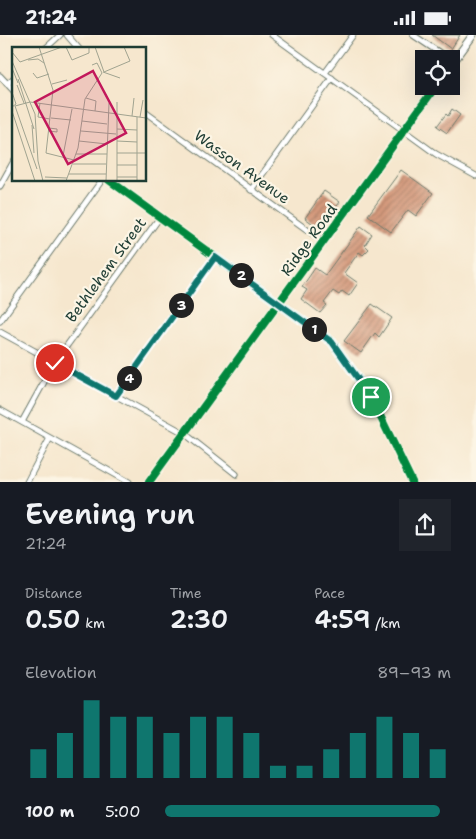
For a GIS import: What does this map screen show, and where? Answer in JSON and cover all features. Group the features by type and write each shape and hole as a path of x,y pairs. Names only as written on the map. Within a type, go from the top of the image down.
{"main road":[{"path":"460,51 473,35"},
{"name":"Ridge Road","path":"149,481 430,95"}],"street":[{"path":"47,47 60,35"},
{"path":"67,35 78,47"},
{"path":"272,35 436,154 476,176"},
{"path":"325,73 353,35"},
{"path":"413,35 434,50"},
{"path":"0,76 12,89"},
{"path":"252,190 332,78"},
{"path":"7,84 12,80"},
{"name":"Wasson Avenue","path":"146,113 324,242"},
{"path":"0,186 12,165"},
{"path":"0,321 101,181"},
{"path":"110,181 332,342 371,397 412,481"},
{"name":"Bethlehem Street","path":"22,422 55,363 160,217"},
{"path":"116,396 215,257"},
{"path":"0,332 184,433 236,474"},
{"path":"0,410 129,481"},
{"path":"26,481 50,438"}],"building":[{"path":"432,35 460,35 451,49"},
{"path":"452,109 460,115 447,133 437,126 446,114 448,116"},
{"path":"401,170 433,193 416,216 408,210 391,232 368,215"},
{"path":"324,191 340,202 320,229 305,218"},
{"path":"361,226 372,234 365,245 369,249 363,255 359,252 344,273 358,283 349,296 342,291 339,295 333,291 324,303 327,305 320,313 301,299 307,290 302,287 315,268 325,275"},
{"path":"372,304 392,318 379,337 375,333 361,353 344,341"}],"cycle path":[{"path":"149,482 429,95"},
{"path":"110,181 332,342 371,397 412,482"}],"route":[{"path":"55,363 116,396 215,257 332,342 371,397"}]}
